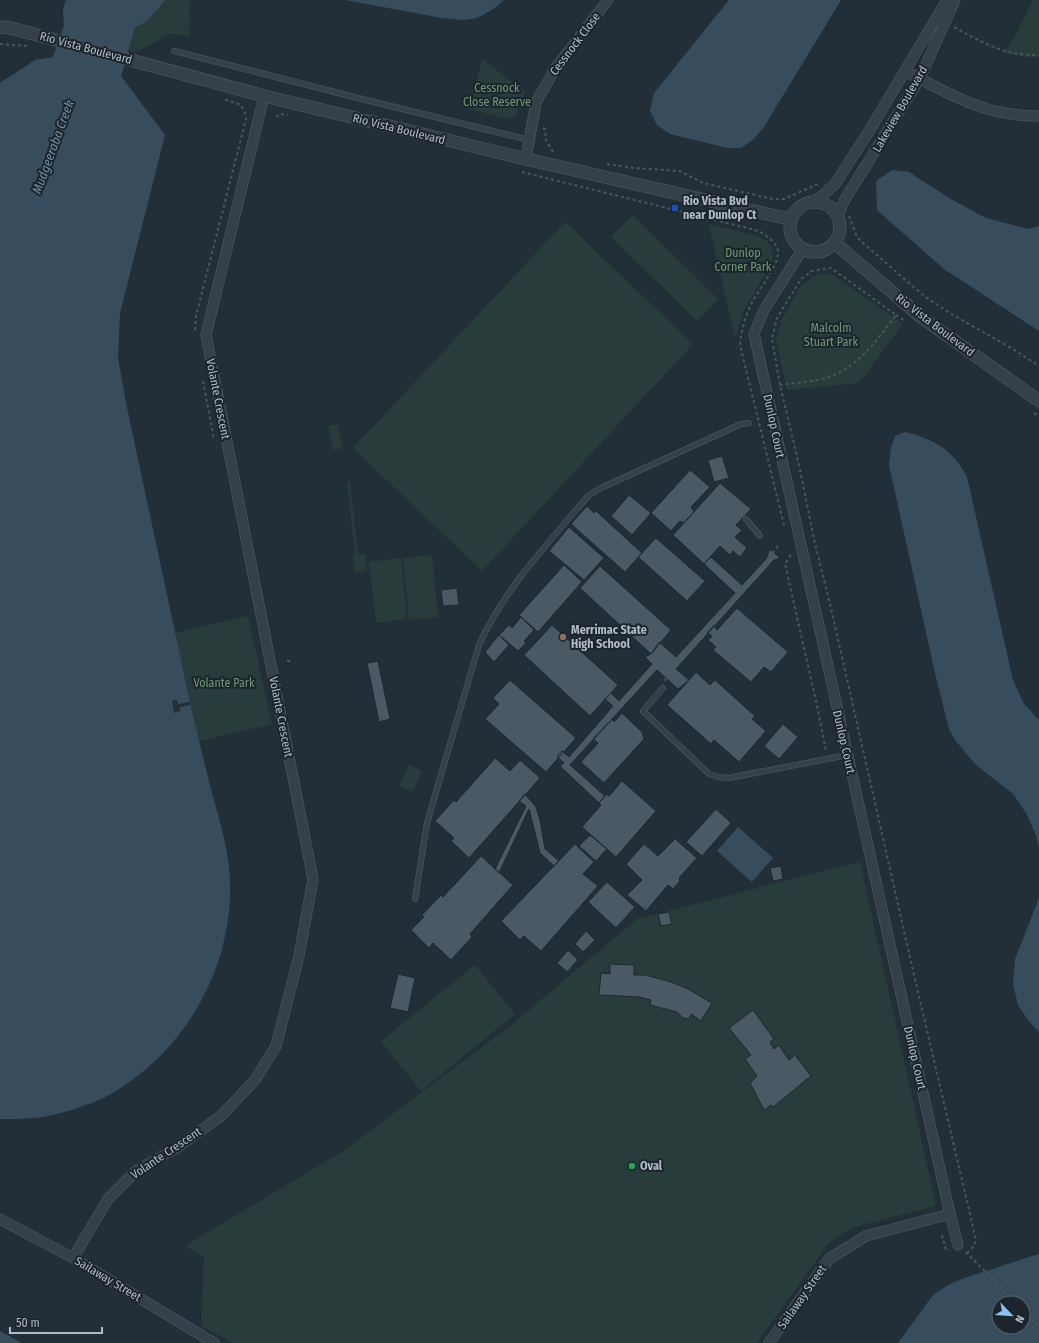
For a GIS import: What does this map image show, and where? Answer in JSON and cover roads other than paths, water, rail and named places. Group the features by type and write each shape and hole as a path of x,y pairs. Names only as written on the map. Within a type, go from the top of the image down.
{"street":[{"name":"Cessnock Close","path":"526,159 536,102 557,66 608,0"},
{"path":"813,202 835,184 871,128 947,0"},
{"name":"Lakeview Boulevard","path":"838,215 844,201 920,78 955,0"},
{"name":"Rio Vista Boulevard","path":"0,21 5,27 264,96 526,159 772,215 791,218"},
{"path":"905,71 972,105 994,112 1012,115 1039,116"},
{"name":"Volante Crescent","path":"73,1258 108,1199 136,1170 175,1149 222,1116 255,1080 276,1046 300,956 313,879 206,335 264,96"},
{"path":"813,202 823,203 832,208 838,215 840,225 840,234 835,243 820,253 811,253 802,250 795,244 790,236 789,227 791,218 796,210 804,204 813,202"},
{"name":"Rio Vista Boulevard","path":"835,243 922,317 1039,401"},
{"name":"Dunlop Court","path":"802,250 764,310 754,334 957,1249"},
{"name":"Sailaway Street","path":"769,1343 829,1259 866,1236 950,1214"},
{"name":"Sailaway Street","path":"0,1219 73,1258 214,1343"}],"lane":[{"name":"Rio Vista Boulevard","path":"174,51 529,140"},
{"path":"415,899 427,823 479,645 488,625 511,590 534,560 589,495 601,488 741,424 749,423"},
{"path":"746,519 760,536"},
{"path":"663,688 643,711 709,774 729,778 847,755"}],"water":[{"name":"Mudgeeraba Creek","path":"66,0 166,0 146,22 135,27 121,76 165,135 120,313 118,358 126,403 190,702 226,849 230,872 229,914 224,943 215,971 203,998 169,1047 148,1067 112,1094 80,1107 41,1117 0,1119 0,83 35,60 53,57 64,26 63,9"},
{"path":"345,0 504,0 492,10 477,18 464,20 442,18"},
{"path":"729,0 841,0 764,127 753,140 741,148 727,148 670,134 657,125 650,111 654,93"},
{"path":"892,170 909,172 949,198 986,218 1029,229 1039,226 1039,331 944,269 877,210 876,181"},
{"path":"905,432 925,438 942,447 962,468 967,477 1013,680 1024,704 1039,720 1039,847 1036,835 1026,813 1013,794 976,765 955,740 949,729 935,673 889,465 891,448 895,436"},
{"path":"738,827 773,858 752,882 717,851"},
{"path":"1039,898 1039,1032 1028,1020 1018,1005 1013,984 1015,959"},
{"path":"1039,1254 1039,1343 898,1343 933,1295 948,1285 967,1277"},
{"path":"0,1331 22,1343 0,1343"}],"place":[{"name":"Rio Vista Bvd near Dunlop Ct","path":"675,208"},
{"name":"Merrimac State High School","path":"563,637"},
{"name":"Oval","path":"632,1166"}],"park label":[{"name":"Cessnock Close Reserve","path":"497,95"},
{"name":"Dunlop Corner Park","path":"743,260"},
{"name":"Malcolm Stuart Park","path":"831,335"},
{"name":"Volante Park","path":"224,683"}]}
